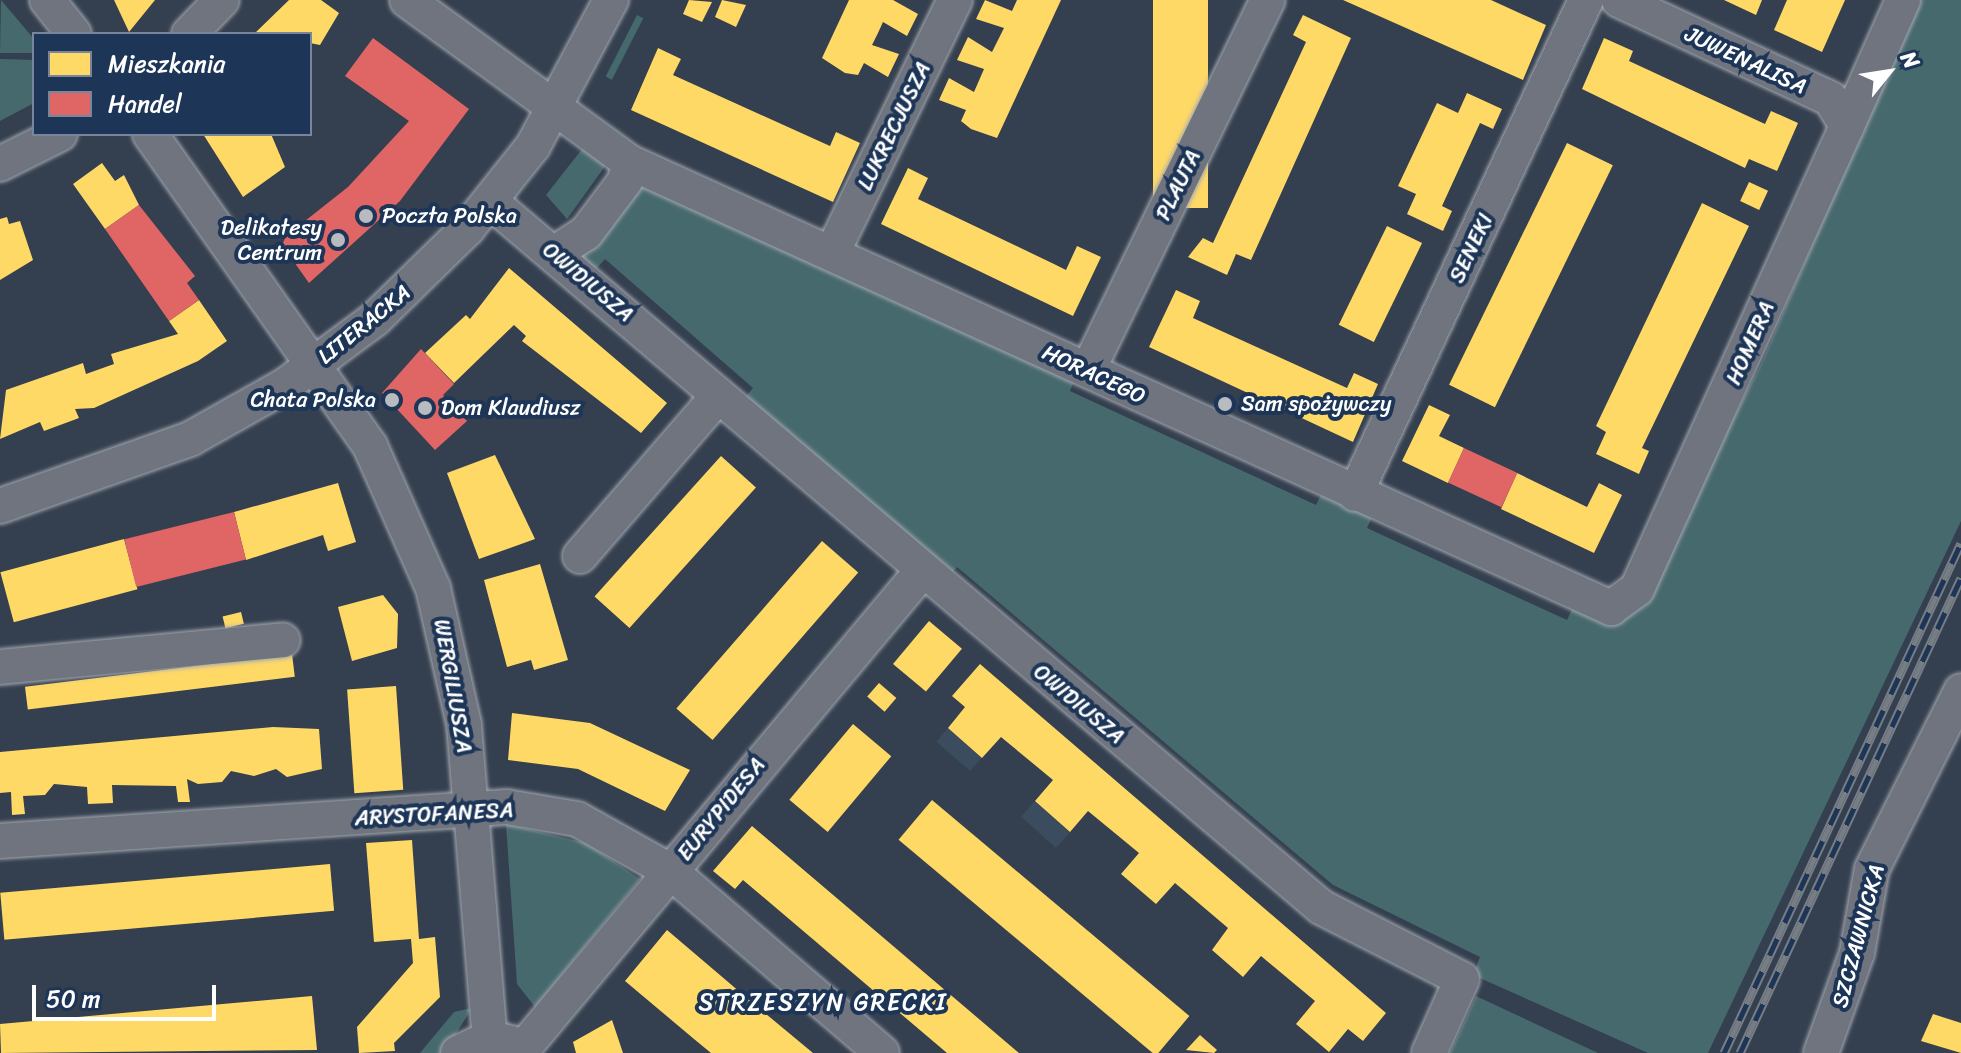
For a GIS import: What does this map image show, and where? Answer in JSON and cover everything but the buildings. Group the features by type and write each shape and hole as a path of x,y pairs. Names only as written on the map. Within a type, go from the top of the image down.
{"street":[{"path":"47,0 72,32"},
{"path":"191,32 222,0"},
{"name":"HORACEGO","path":"407,0 629,162 833,251 1597,606 1625,603 1637,589"},
{"name":"LITERACKA","path":"0,506 162,452 315,364 408,290 491,202 558,109 611,0"},
{"name":"LUKRECJUSZA","path":"833,251 955,0"},
{"name":"PLAUTA","path":"1088,370 1268,0"},
{"name":"SENEKI","path":"1355,494 1586,0"},
{"name":"JUWENALISA","path":"1619,0 1839,113"},
{"name":"HOMERA","path":"1637,589 1839,113 1903,0"},
{"path":"0,164 56,136"},
{"name":"WERGILIUSZA","path":"151,136 315,364 377,460 433,588 457,681 490,1038"},
{"path":"555,253 586,233 625,181 629,162"},
{"name":"OWIDIUSZA","path":"491,202 555,253 922,571 1321,907 1462,979 1429,1053"},
{"path":"580,556 718,396"},
{"name":"EURYPIDESA","path":"523,1051 922,571"},
{"path":"0,667 283,640"},
{"name":"SZCZAWNICKA","path":"1821,1053 1857,953 1872,869 1961,691"},
{"name":"ARYSTOFANESA","path":"0,841 507,807 577,819 670,871 882,1053"},
{"path":"458,1053 490,1038 523,1051"}],"shaded area":[{"path":"948,728 982,758 970,771 936,742"},
{"path":"1035,801 1070,832 1056,848 1021,817"}],"green space":[{"path":"1,0 32,37 32,53 0,53"},
{"path":"1918,0 1961,0 1961,521 1708,1053 1648,1053 1473,975 1480,957 1333,885 957,567 945,581 738,406 753,388 605,259 596,269 574,256 642,177 1076,376 1070,391 1316,505 1323,491 1373,515 1367,528 1567,620 1573,607 1639,602 1761,364"},
{"path":"637,15 643,18 612,80 606,76"},
{"path":"0,59 32,60 32,104 0,121"},
{"path":"586,144 608,162 567,219 546,195"},
{"path":"506,824 586,843 640,879 535,1007 517,984"},
{"path":"1476,996 1598,1053 1450,1053"},
{"path":"472,1008 444,1053 420,1053 454,1012"}],"railway":[{"path":"1724,1053 1961,543"},
{"path":"1740,1053 1961,578"}],"place":[{"name":"Poczta Polska","path":"366,216"},
{"name":"Delikatesy Centrum","path":"338,240"},
{"name":"Chata Polska","path":"392,400"},
{"name":"Sam spożywczy","path":"1225,404"},
{"name":"Dom Klaudiusz","path":"425,408"}],"district":[{"name":"STRZESZYN GRECKI","path":"823,1003"}]}
